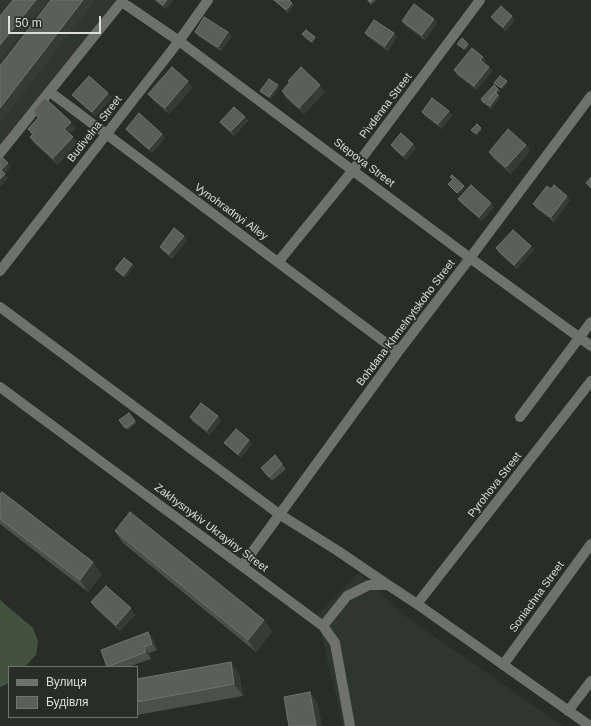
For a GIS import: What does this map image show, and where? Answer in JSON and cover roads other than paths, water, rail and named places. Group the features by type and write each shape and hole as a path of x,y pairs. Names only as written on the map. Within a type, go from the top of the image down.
{"street":[{"name":"Budivelna Street","path":"0,271 179,41 208,0"},
{"name":"Pivdenna Street","path":"279,262 353,170 480,0"},
{"name":"Stepova Street","path":"122,1 179,41 470,258 591,346"},
{"path":"0,153 122,1"},
{"name":"Vynohradnyi Alley","path":"50,92 398,352"},
{"name":"Bohdana Khmelnytskoho Street","path":"242,566 398,352 591,96"},
{"path":"0,307 279,514 338,551 388,586 417,604 590,726"},
{"path":"520,417 591,322"},
{"name":"Pyrohova Street","path":"417,604 591,381"},
{"name":"Zakhysnykiv Ukrayiny Street","path":"0,387 323,626 334,643 350,726"},
{"name":"Soniachna Street","path":"503,664 591,544"},
{"path":"323,626 347,596 369,585 388,586"},
{"path":"568,711 591,681"}]}
